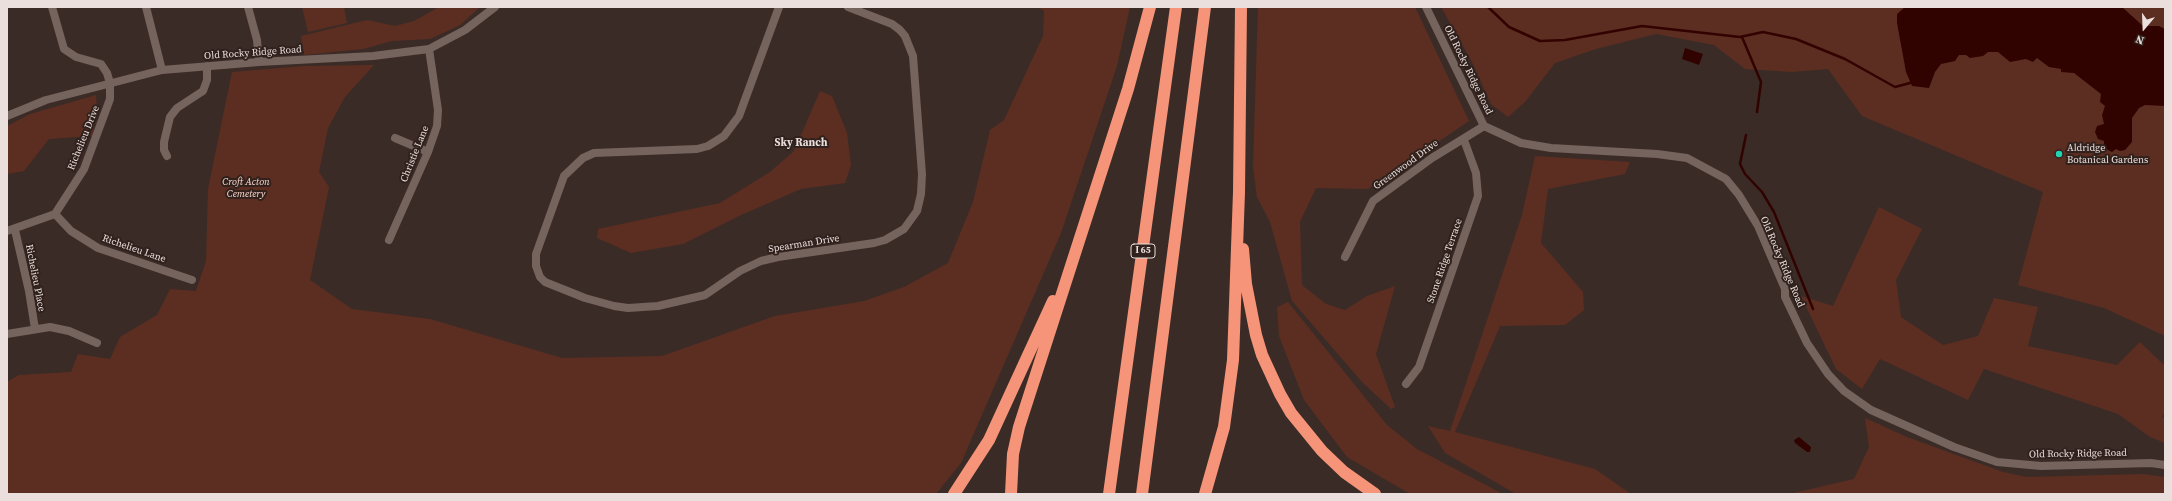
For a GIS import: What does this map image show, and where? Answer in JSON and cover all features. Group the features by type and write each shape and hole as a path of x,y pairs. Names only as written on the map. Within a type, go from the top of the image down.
{"highway":[{"path":"1011,494 1013,454 1018,427 1128,89 1150,7"},
{"name":"I 65","path":"1109,494 1176,7"},
{"path":"1142,494 1204,7"},
{"path":"1205,494 1224,427 1232,360 1239,192 1241,7"},
{"path":"1239,192 1249,310 1270,374 1291,413 1312,439 1344,472 1375,494"},
{"path":"954,494 989,440 1040,325 1067,274"}],"street":[{"path":"52,7 64,49 76,57 101,64 107,73 110,83"},
{"path":"146,7 162,70"},
{"path":"248,7 256,40 259,62"},
{"name":"Old Rocky Ridge Road","path":"7,116 46,100 162,70 259,62 373,56 429,49 465,30 495,7"},
{"name":"Spearman Drive","path":"779,7 739,116 724,136 708,146 697,149 594,153 583,158 564,176 536,254 536,266 540,277 545,282 602,303 628,308 658,306 705,295 740,271 761,261 778,257 874,243 885,240 904,229 917,211 921,194 922,174 913,56 905,36 900,30 892,24 848,7"},
{"name":"Old Rocky Ridge Road","path":"1426,7 1484,126 1521,143 1536,146 1657,154 1687,158 1726,179 1739,195 1758,226 1785,289 1785,297 1807,343 1828,374 1844,391 1871,410 1954,447 1997,462 2041,466 2151,463 2165,465"},
{"name":"Christie Lane","path":"389,240 428,152 438,118 434,75 429,49"},
{"path":"167,156 164,150 164,142 170,118 177,108 203,91 207,80 207,66"},
{"name":"Richelieu Drive","path":"55,214 84,169 107,110 110,99 110,83"},
{"name":"Greenwood Drive","path":"1345,257 1373,201 1432,158 1464,140 1484,126"},
{"path":"395,138 428,152"},
{"name":"Stone Ridge Terrace","path":"1406,384 1419,367 1478,196 1476,173 1464,140"},
{"path":"11,231 55,214"},
{"name":"Richelieu Lane","path":"55,214 71,231 98,248 192,280"},
{"name":"Richelieu Place","path":"11,231 29,292 35,329"},
{"path":"7,334 50,327 60,328 97,343"}],"green space":[{"path":"302,7 344,7 347,23 308,32"},
{"path":"439,7 480,7 460,25 430,39 392,41 363,49 304,55 301,36 367,20 395,26 414,21"},
{"name":"Croft Acton Cemetery","path":"1037,7 1130,7 1117,66 1061,233 961,463 936,494 7,494 7,382 19,375 71,372 78,354 110,359 120,337 157,315 170,289 196,291 206,261 208,189 232,72 304,66 374,65 345,97 328,128 319,172 329,187 310,280 352,309 430,319 562,358 662,356 775,316 864,301 904,287 948,263 973,202 990,130 1004,120 1043,36 1044,11"},
{"path":"1258,7 1415,7 1469,121 1368,189 1316,188 1300,222 1302,285 1326,304 1345,310 1367,296 1395,286 1376,354 1395,407 1391,409 1362,382 1292,301 1270,222 1257,197 1253,167"},
{"name":"Aldridge Botanical Gardens","path":"1441,7 2165,7 2165,336 2104,308 2018,285 2043,192 1862,116 1828,69 1792,72 1745,69 1714,45 1656,34 1596,49 1555,63 1525,102 1508,117 1491,104 1472,62"},
{"path":"820,91 832,96 847,133 851,165 845,183 801,189 741,215 683,244 631,253 597,238 598,229 720,203 770,172 794,151"},
{"path":"96,95 97,111 92,136 49,139 24,171 7,174 7,126 30,114"},
{"path":"1535,156 1630,162 1625,174 1548,189 1541,243 1583,292 1584,310 1565,325 1500,326 1455,432 1595,469 1631,494 1516,494 1445,453 1428,426 1450,431 1522,215"},
{"path":"1879,207 1922,229 1896,280 1901,317 1943,345 1978,336 1994,298 2038,307 2028,346 2117,365 2140,342 2165,366 2165,411 2162,417 2165,418 2165,443 2150,437 2118,414 1984,369 1968,400 1880,359 1862,389 1836,369 1801,296 1833,306"},
{"path":"1288,302 1387,425 1417,449 1503,494 1410,494 1347,457 1304,400 1279,336 1277,307"},
{"path":"1865,418 1907,437 2003,472 2027,477 2143,474 2165,477 2165,494 1789,494 1854,479 1869,447"}],"shaded area":[{"path":"1905,7 2122,7 2143,26 2159,26 2165,29 2165,106 2145,105 2139,108 2132,118 2132,142 2125,150 2120,151 2116,149 2112,152 2104,148 2104,141 2098,139 2095,132 2097,126 2104,124 2102,115 2105,106 2100,102 2101,94 2074,73 2061,72 2061,69 2049,67 2037,58 2033,62 2026,59 2010,62 1998,52 1988,52 1983,56 1970,58 1966,55 1959,55 1955,61 1941,64 1935,72 1929,88 1912,86 1906,72 1897,23 1897,14"},
{"path":"1685,48 1703,54 1699,65 1682,59"},
{"path":"1799,437 1811,447 1810,452 1807,452 1795,443 1794,440"}],"waterway":[{"path":"1488,7 1509,27 1540,41 1565,40 1642,26 1740,37 1763,32 1796,39 1845,59 1895,87 1910,83"},
{"path":"1742,37 1761,82 1757,112"},
{"path":"1746,135 1740,164 1745,174 1762,192 1774,212 1813,309"}],"place":[{"name":"Aldridge Botanical Gardens","path":"2059,154"}],"district":[{"name":"Sky Ranch","path":"801,143"}]}
